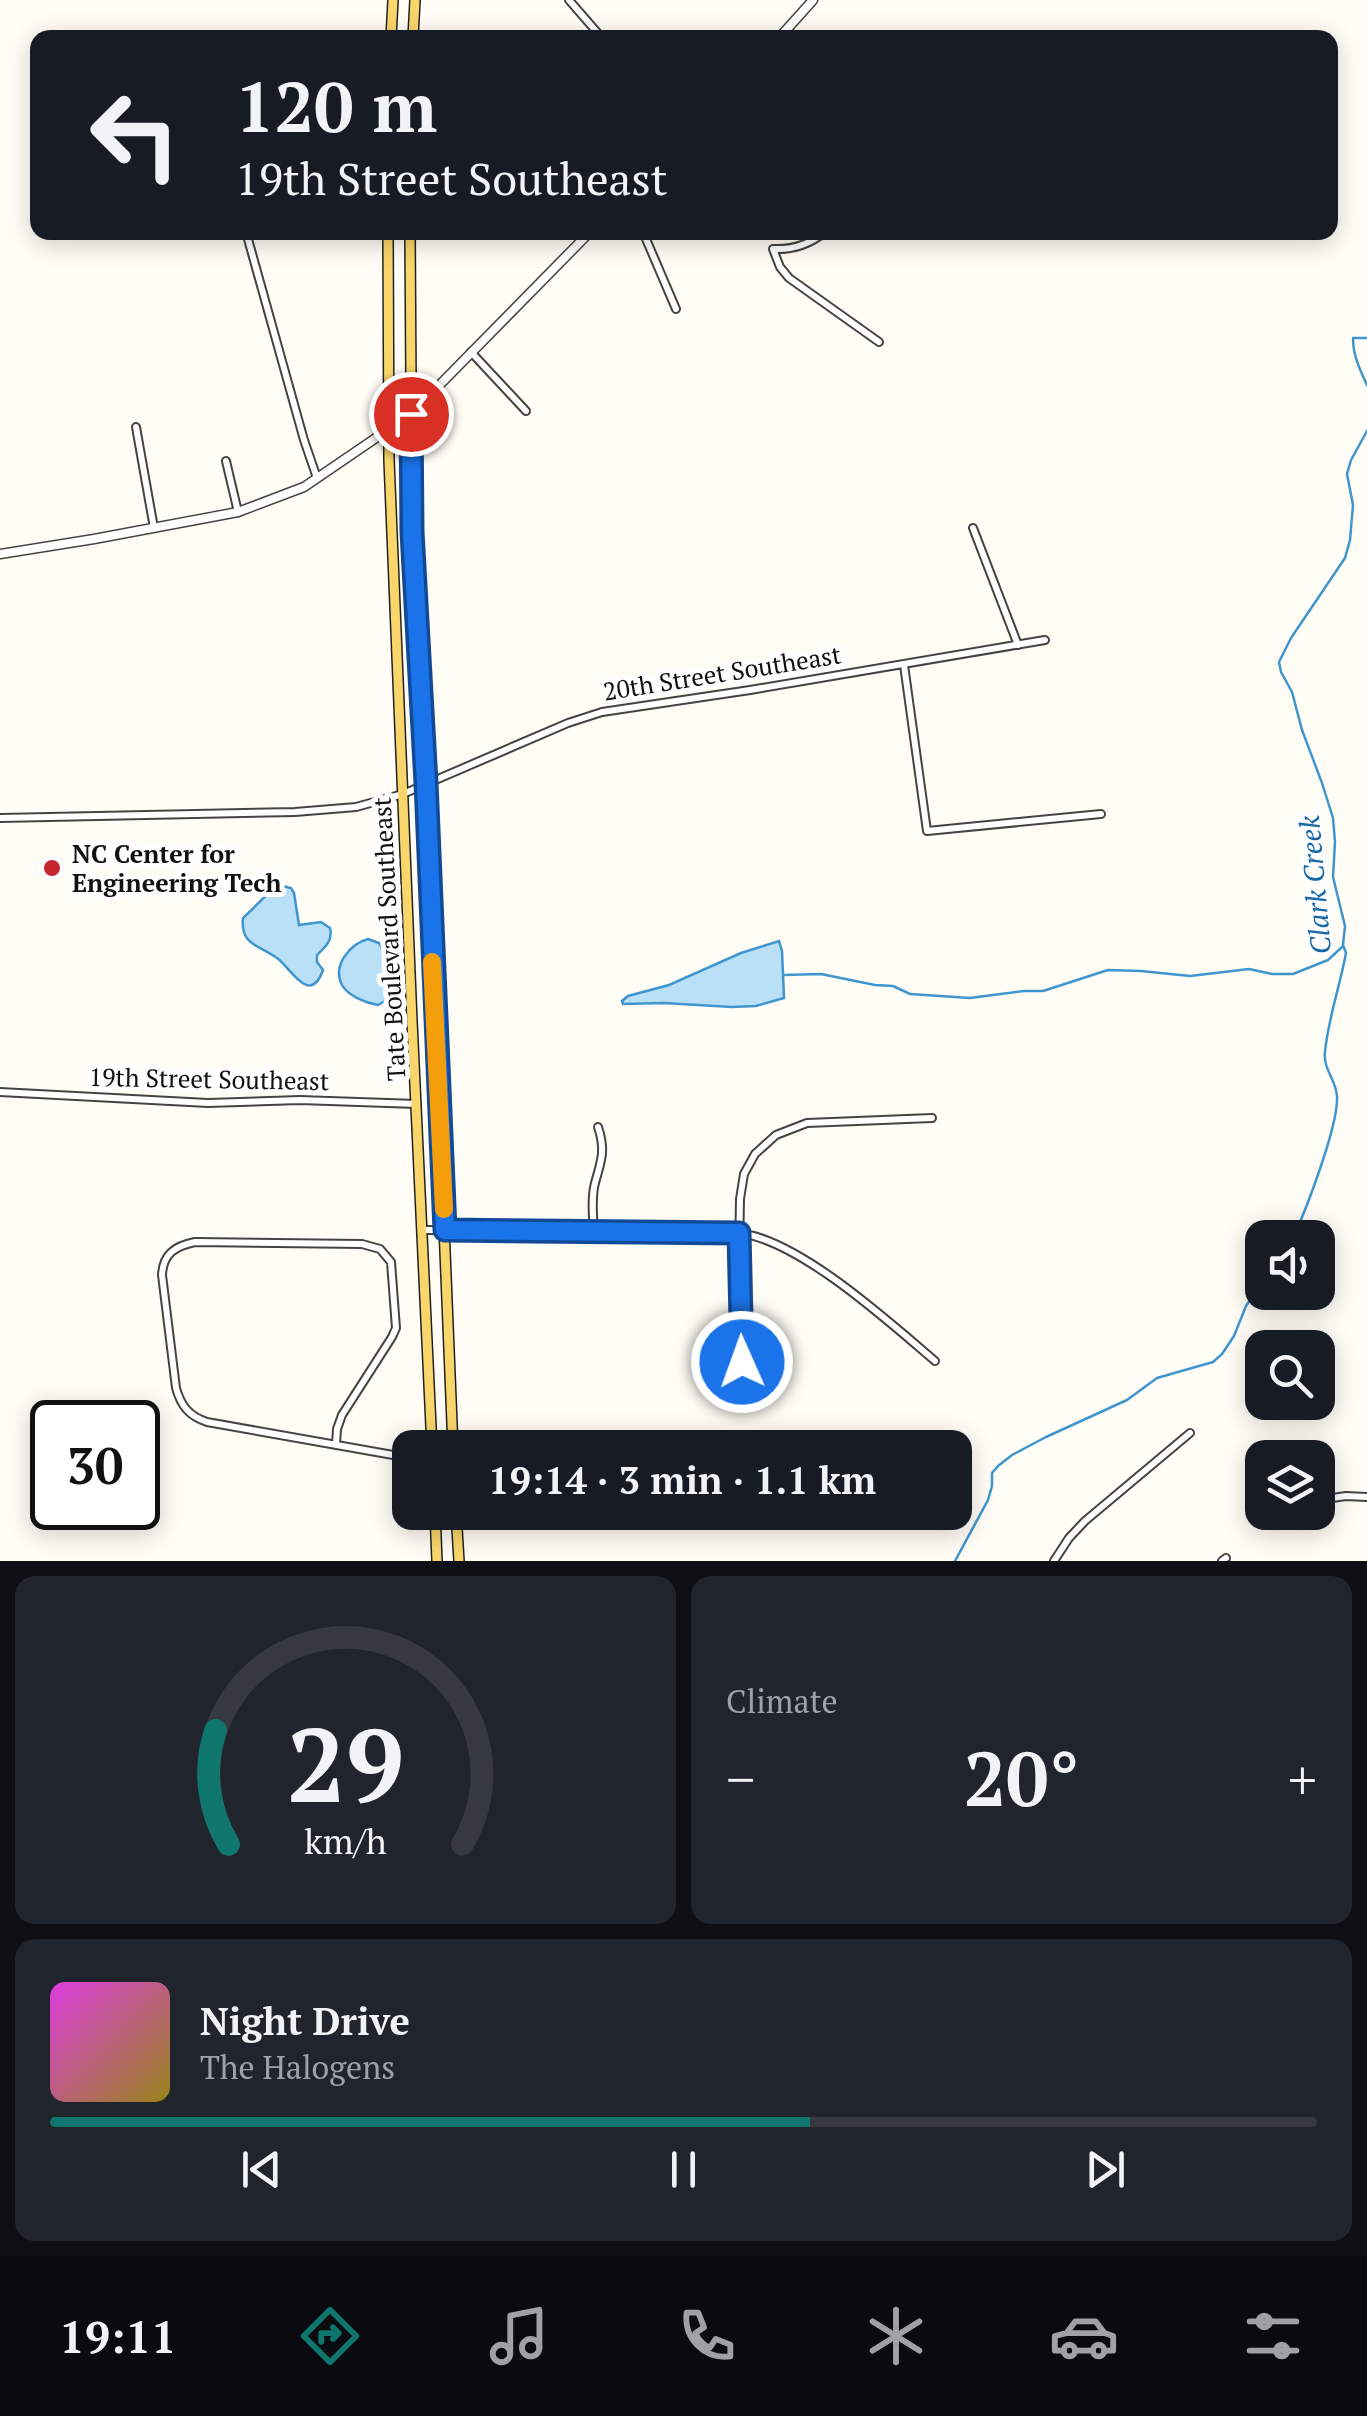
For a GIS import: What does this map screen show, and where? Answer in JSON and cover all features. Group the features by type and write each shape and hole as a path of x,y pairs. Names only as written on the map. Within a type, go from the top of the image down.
{"main road":[{"path":"392,30 393,0"},
{"path":"414,30 416,0"},
{"name":"Tate Boulevard Southeast","path":"388,240 388,428 431,1430"},
{"name":"Tate Boulevard Southeast","path":"410,240 412,532 453,1430"},
{"path":"436,1530 438,1561"},
{"path":"457,1530 460,1561"}],"street":[{"path":"570,0 595,30"},
{"path":"788,30 813,0"},
{"path":"248,240 318,480"},
{"path":"0,554 238,512 318,480 411,414 582,240"},
{"path":"646,240 676,309"},
{"path":"811,240 774,249 780,267 789,278 879,342"},
{"path":"471,352 526,412"},
{"path":"136,427 154,528"},
{"path":"226,461 238,512"},
{"path":"973,528 1018,645"},
{"name":"20th Street Southeast","path":"0,818 329,810 367,805 403,794 602,712 1046,640"},
{"path":"904,665 928,830 1101,814"},
{"name":"19th Street Southeast","path":"0,1092 189,1102 417,1104"},
{"path":"743,1384 740,1200 744,1174 755,1154 776,1134 796,1126 932,1118"},
{"path":"594,1233 594,1185 602,1164 604,1142 598,1127"},
{"path":"423,1230 739,1233 762,1237 788,1249 879,1314 934,1360"},
{"path":"336,1444 342,1416 396,1328 393,1267 386,1254 371,1245 194,1242 172,1250 162,1275 176,1388 184,1409 207,1422 392,1455"},
{"path":"1054,1561 1085,1521 1190,1433"},
{"path":"1335,1498 1367,1497"}],"water":[{"path":"283,886 294,893 299,925 321,922 330,928 329,940 317,955 323,970 312,985 300,981 277,958 252,944 245,934 243,918 274,888"},
{"path":"368,939 379,943 384,952 386,997 378,1005 353,996 340,977 344,956"},
{"path":"779,941 784,998 756,1006 732,1007 623,1004 628,996 669,985"}],"waterway":[{"name":"Clark Creek","path":"1367,338 1353,338 1367,385"},
{"name":"Clark Creek","path":"1301,1220 1321,1167 1336,1109 1336,1090 1325,1052 1346,953 1345,926 1333,877 1333,818 1279,662 1345,558 1353,505 1347,474 1367,431"},
{"path":"783,975 821,974 893,986 910,994 970,998 1043,991 1108,970 1190,976 1249,969 1293,974 1328,960 1342,947"},
{"name":"Clark Creek","path":"955,1561 988,1500 992,1473 998,1466 1046,1437 1127,1400 1157,1378 1213,1362 1234,1336 1245,1308"}],"slow traffic":[{"path":"432,962 444,1209"}],"place":[{"name":"NC Center for Engineering Tech","path":"52,868"}],"route":[{"path":"411,414 412,532 445,1230 739,1233 742,1362"}]}
